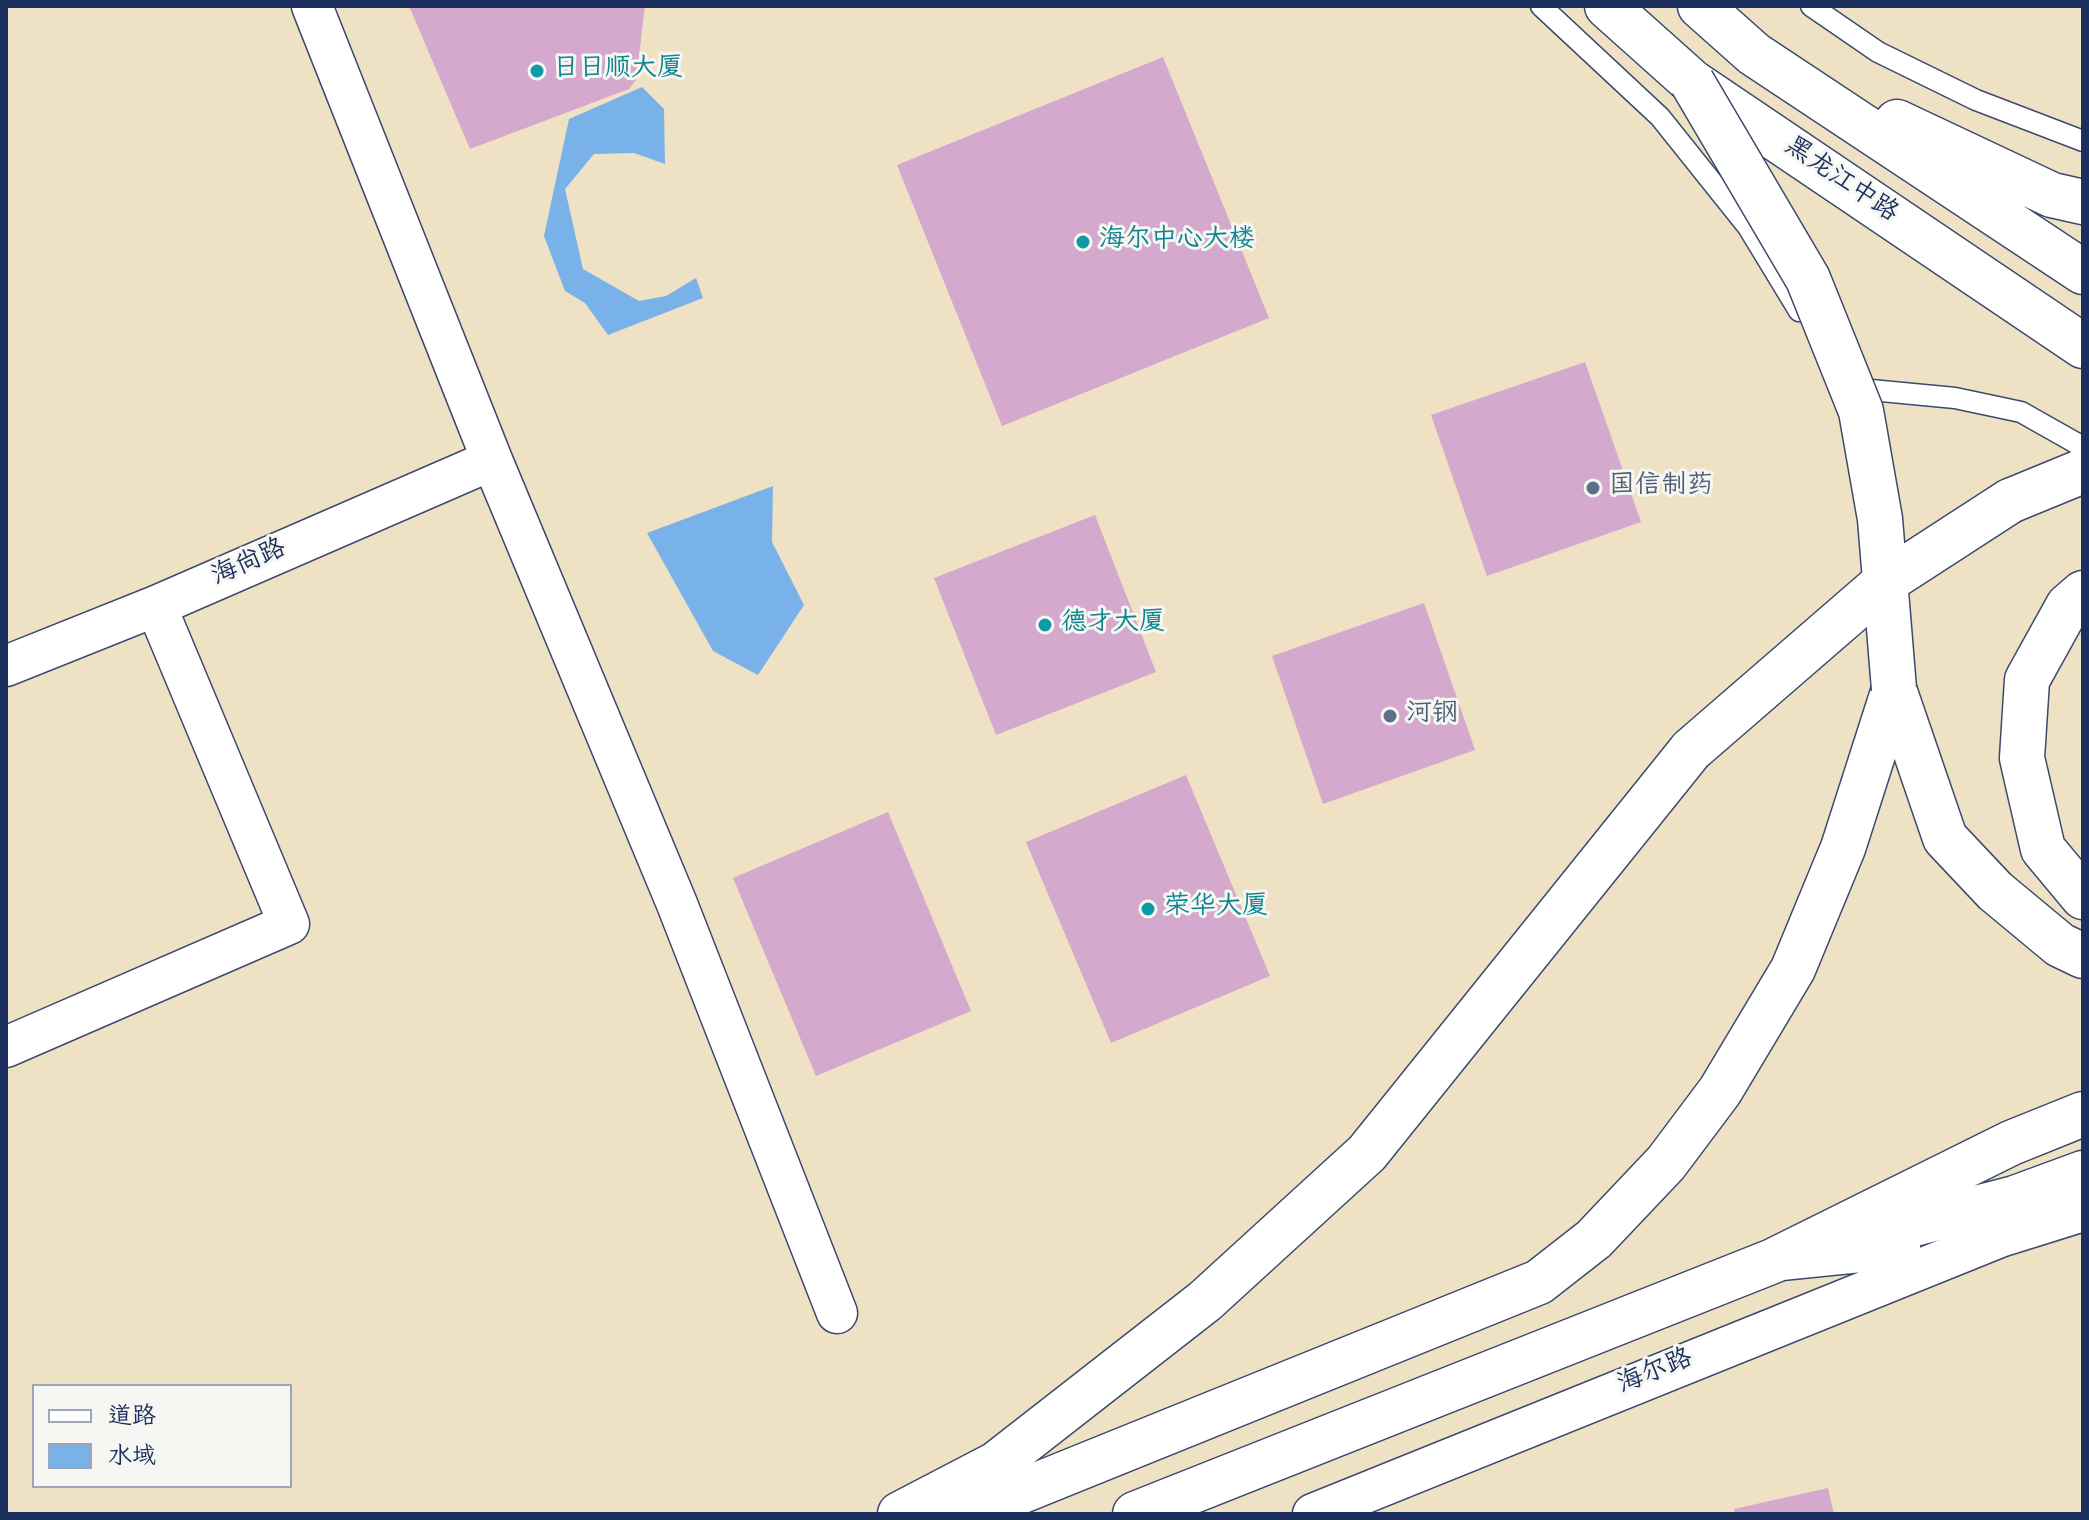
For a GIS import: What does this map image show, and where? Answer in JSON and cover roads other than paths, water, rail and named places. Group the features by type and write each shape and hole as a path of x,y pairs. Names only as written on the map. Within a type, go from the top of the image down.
{"main road":[{"name":"黑龙江中路","path":"1607,6 1692,82 2083,346"},
{"path":"1700,6 1754,54 2083,272"},
{"path":"1754,54 2052,195 2083,202"},
{"path":"1692,82 1808,279 1861,411 1880,519 1894,689 1945,838 1995,891 2060,945 2083,956"},
{"path":"900,1514 996,1464 1205,1301 1367,1153 1691,750 1885,582 2010,501 2083,471"},
{"path":"2083,593 2068,606 2027,680 2022,758 2043,849 2083,897"},
{"path":"965,1514 1539,1282 1594,1239 1666,1163 1720,1091 1793,969 1843,848 1894,689"},
{"path":"1135,1514 1773,1261 2011,1143 2083,1114"},
{"path":"1773,1261 2007,1218 2083,1173"}],"street":[{"path":"312,6 492,460 677,904 837,1313"},
{"name":"海尚路","path":"6,666 156,606 492,460"},
{"path":"6,1047 289,924 156,606"},
{"name":"海尔路","path":"1313,1514 2007,1218 2083,1211"}],"lane":[{"path":"1541,6 1660,117 1748,227 1792,294 1833,387 1955,398 2021,412 2083,447"},
{"path":"1811,6 1878,52 1976,100 2083,141"}],"water":[{"path":"642,87 664,109 665,164 634,153 594,154 565,189 583,269 639,301 666,296 696,278 703,298 608,335 585,303 565,291 544,236 569,119"},
{"path":"773,486 772,542 804,605 758,675 713,651 647,533"}],"place":[{"name":"日日顺大厦","path":"537,71"},
{"name":"海尔中心大楼","path":"1083,242"},
{"name":"国信制药","path":"1593,488"},
{"name":"德才大厦","path":"1045,625"},
{"name":"河钢","path":"1390,716"},
{"name":"荣华大厦","path":"1148,909"}]}
